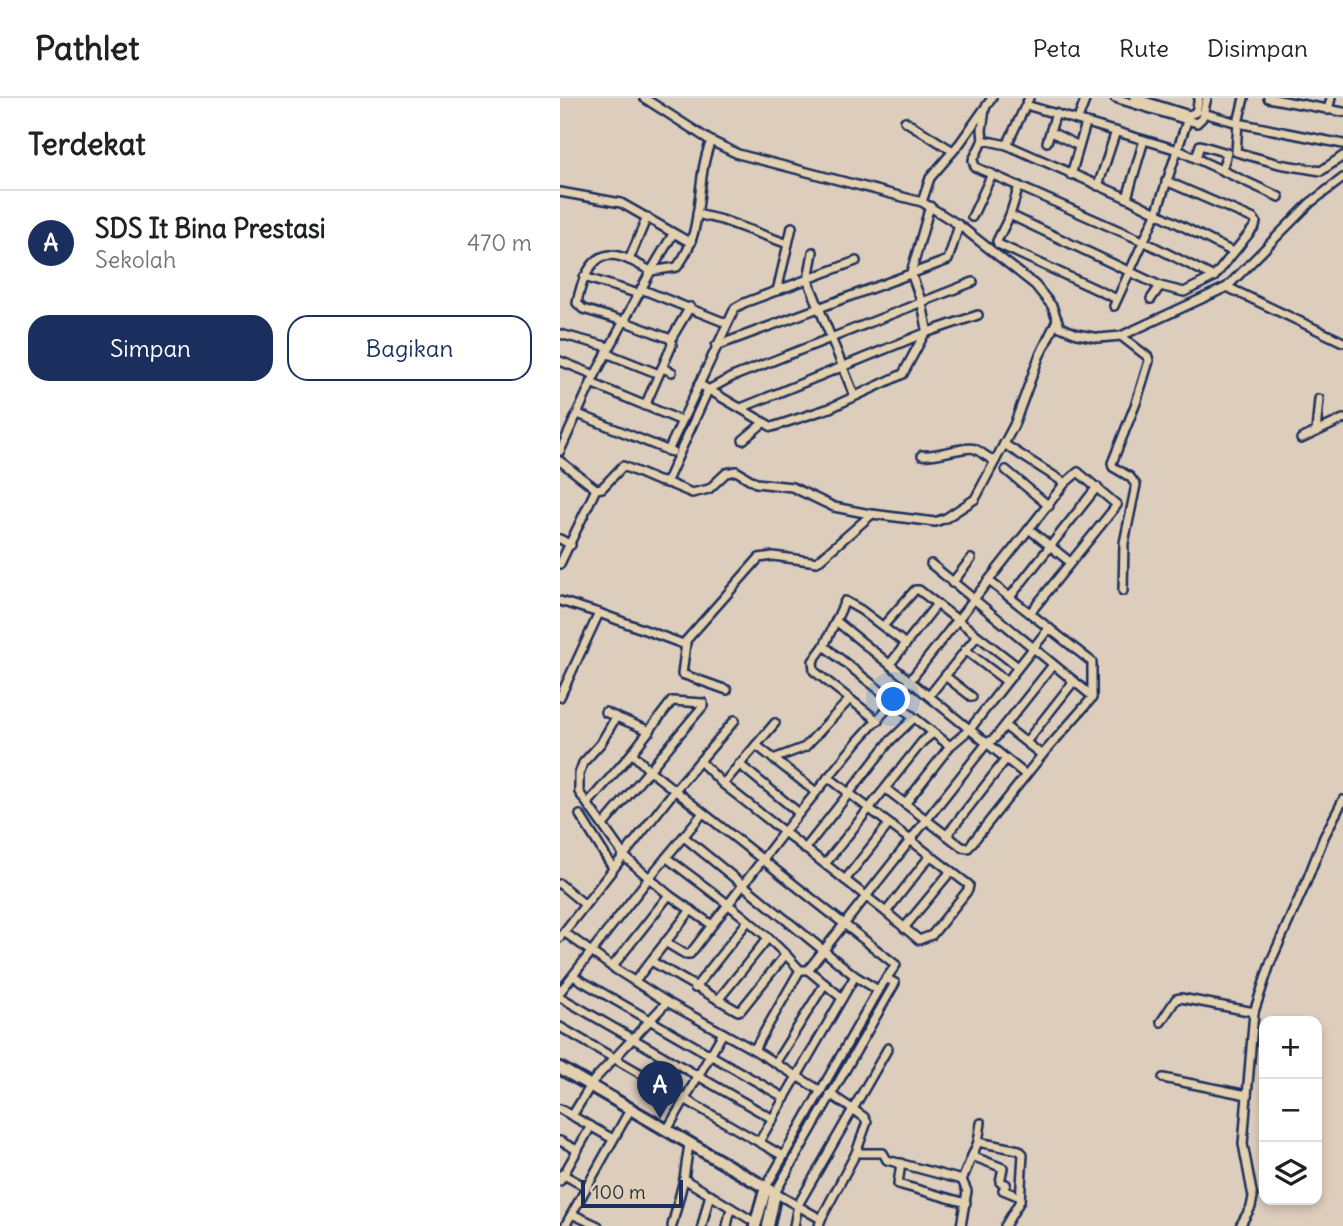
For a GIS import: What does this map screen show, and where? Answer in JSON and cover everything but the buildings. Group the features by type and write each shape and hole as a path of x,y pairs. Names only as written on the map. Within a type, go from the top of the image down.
{"street":[{"path":"644,98 710,141 738,154 926,204 959,225 1035,285 1052,306 1063,329 1100,338 1121,336 1227,287 1310,203 1343,177"},
{"path":"699,384 772,427 830,408 901,376 925,333 927,322 911,273 930,178 953,152 992,98"},
{"path":"1071,174 1079,146 1086,98"},
{"path":"1115,98 1197,123 1203,114 1207,98"},
{"path":"1135,98 1189,115 1196,112 1199,98"},
{"path":"1244,98 1238,123 1236,152 1321,171 1343,156"},
{"path":"1270,98 1302,102 1343,113"},
{"path":"1328,110 1331,98"},
{"path":"1007,145 1028,101 1056,113 1178,150 1279,197"},
{"path":"985,108 982,130 984,140 973,163 975,167 1144,242 1214,277"},
{"path":"1047,142 1056,113"},
{"path":"1203,114 1343,144"},
{"path":"905,121 953,152"},
{"path":"1019,186 1010,215 997,241 999,245 1116,303 1156,214 1187,121"},
{"path":"1098,186 1116,131"},
{"path":"1051,132 1079,146"},
{"path":"984,140 1007,145 1127,198 1233,251"},
{"path":"671,339 578,306 578,299 584,277 604,257 610,255 629,260 651,271 678,265 691,243 710,141"},
{"path":"1127,198 1144,141"},
{"path":"1196,158 1200,145 1227,153 1222,170"},
{"path":"972,217 992,174"},
{"path":"1010,215 1160,286 1184,292 1214,277 1255,226 1254,219 1167,181"},
{"path":"560,192 621,203 691,243"},
{"path":"697,214 722,220 788,244"},
{"path":"629,260 647,218"},
{"path":"716,346 949,259 959,225"},
{"path":"777,291 792,227"},
{"path":"560,451 623,321 673,234"},
{"path":"813,251 808,279 854,395"},
{"path":"668,451 726,323 738,306 856,261"},
{"path":"584,277 690,307 726,323"},
{"path":"666,483 708,390 724,380 973,282"},
{"path":"1152,299 1160,286"},
{"path":"1227,287 1343,342"},
{"path":"645,406 672,345 671,339 690,307"},
{"path":"741,408 925,333 978,315"},
{"path":"560,461 596,489 602,488 624,466 691,492 711,487 728,472 736,471 756,484 792,487 834,507 930,522 946,518 979,495 1014,425 1039,356 1057,320"},
{"path":"560,334 660,371 672,372"},
{"path":"1121,336 1149,360 1136,403 1112,463 1113,467 1130,477 1136,485 1124,542 1123,591"},
{"path":"560,373 562,362 645,406 682,421"},
{"path":"1316,432 1319,398"},
{"path":"578,414 679,456"},
{"path":"1301,439 1311,437 1343,419"},
{"path":"743,440 763,423"},
{"path":"1004,444 1065,484"},
{"path":"922,455 936,456 972,448 995,461"},
{"path":"1006,470 1049,506"},
{"path":"665,942 685,954 690,954 799,813 858,741 878,721 1077,472 1117,505 1030,613"},
{"path":"1010,597 1097,487"},
{"path":"560,564 596,489"},
{"path":"560,601 599,613 680,645 686,643 759,558 773,556 817,562 871,514"},
{"path":"1029,529 1070,562"},
{"path":"560,539 571,545"},
{"path":"952,583 971,559"},
{"path":"931,565 1092,696"},
{"path":"886,789 962,847 971,847 1042,755 1091,701 1092,662 989,581"},
{"path":"884,625 915,590 919,590 1018,667"},
{"path":"878,721 813,669 813,661 824,646 842,602 847,601 884,625 906,644"},
{"path":"890,664 937,604"},
{"path":"560,697 599,613"},
{"path":"836,621 1026,775"},
{"path":"905,804 950,746 970,729 1049,628"},
{"path":"929,696 977,636"},
{"path":"686,643 682,674 727,690"},
{"path":"824,646 950,746"},
{"path":"965,650 1006,681"},
{"path":"754,1050 804,970 1053,665"},
{"path":"945,676 972,698"},
{"path":"1026,742 1074,681"},
{"path":"773,759 805,747 849,699"},
{"path":"588,803 632,753 672,701 703,704 604,824"},
{"path":"605,712 650,731"},
{"path":"616,717 580,770 579,792 625,857 669,895 712,925"},
{"path":"805,849 890,741 914,718"},
{"path":"735,720 675,790 562,935 591,951 667,1002 776,1062 821,1091"},
{"path":"723,784 775,723"},
{"path":"1005,726 1042,755"},
{"path":"825,864 922,742 933,733"},
{"path":"755,745 816,792"},
{"path":"632,753 703,813 897,964 878,990 783,1156 760,1225 684,1179"},
{"path":"947,835 1006,759"},
{"path":"700,761 723,784 919,940 929,937 968,890 969,885 828,777"},
{"path":"739,764 799,813"},
{"path":"1240,1226 1253,1198 1243,1151 1254,1012 1271,961 1306,885 1324,837 1343,800"},
{"path":"703,813 591,951 560,994 773,1119"},
{"path":"580,815 613,868"},
{"path":"845,880 889,824"},
{"path":"684,837 824,948 855,976 878,990"},
{"path":"886,912 930,856"},
{"path":"667,858 842,998"},
{"path":"904,928 951,871"},
{"path":"560,884 584,904"},
{"path":"612,967 669,895"},
{"path":"635,981 691,910"},
{"path":"560,920 571,923"},
{"path":"695,988 748,921"},
{"path":"718,1000 768,938"},
{"path":"651,961 738,1011 786,954"},
{"path":"573,976 785,1098"},
{"path":"759,1142 855,976"},
{"path":"770,1190 895,983 886,978"},
{"path":"776,1062 824,985"},
{"path":"1161,1022 1176,999 1181,998 1254,1012"},
{"path":"572,1116 590,1085 667,1002"},
{"path":"560,1027 783,1156"},
{"path":"667,1130 723,1033"},
{"path":"794,1226 799,1205 888,1048"},
{"path":"560,1068 799,1205 820,1222 856,1153 867,1122 864,1117 830,1094"},
{"path":"1163,1078 1247,1095"},
{"path":"565,1226 631,1108"},
{"path":"560,1109 613,1139"},
{"path":"962,1180 978,1142 981,1123"},
{"path":"586,1187 561,1176 591,1126"},
{"path":"560,1141 577,1150"},
{"path":"978,1142 1022,1151 1020,1197 1005,1226"},
{"path":"672,1226 684,1179 689,1144"},
{"path":"856,1153 883,1153 886,1160 962,1180 967,1187 961,1225 970,1226"},
{"path":"972,1156 1003,1168 1000,1182 1006,1184 1003,1190 1020,1197"},
{"path":"901,1163 898,1184 966,1203"},
{"path":"702,1226 710,1194"},
{"path":"727,1226 732,1208"},
{"path":"572,1214 598,1226"}],"place":[{"name":"SDS It Bina Prestasi","path":"660,1119"}]}
